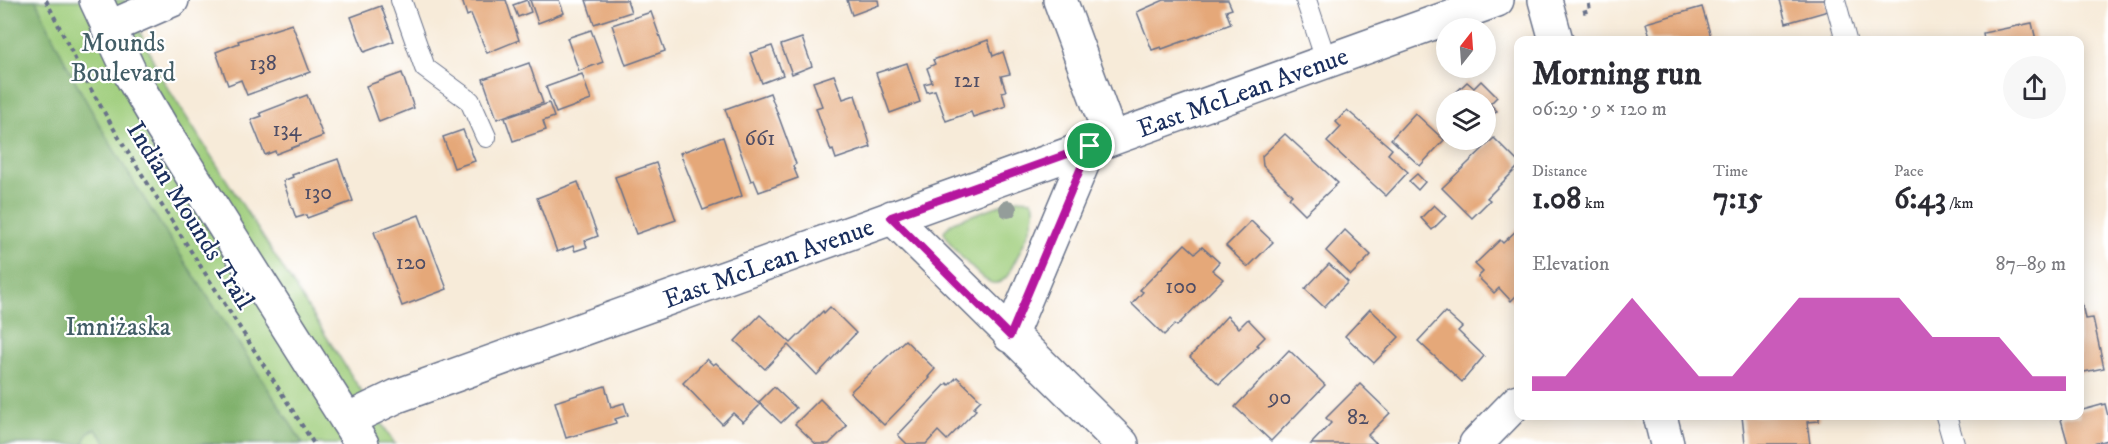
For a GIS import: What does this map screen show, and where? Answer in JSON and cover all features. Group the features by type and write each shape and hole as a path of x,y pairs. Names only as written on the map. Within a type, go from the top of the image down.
{"street":[{"path":"172,0 102,14 162,128 355,432"},
{"path":"1010,336 1100,142 1060,0"},
{"name":"East McLean Avenue","path":"355,432 392,398 1497,0"},
{"path":"1545,0 1555,36"},
{"path":"891,217 1122,444"},
{"path":"1476,444 1514,405"},
{"path":"1661,420 1667,444"}],"lane":[{"path":"401,0 425,68 470,101 486,137"},
{"path":"1306,0 1326,60"},
{"path":"1835,0 1845,36"},
{"path":"1947,420 1954,444"}],"path":[{"name":"Indian Mounds Trail","path":"46,0 85,79 122,143 314,444"},
{"path":"1588,0 1590,10"}],"green space":[{"name":"Imniżaska","path":"0,0 125,0 162,79 395,444 0,444"},
{"name":"Imniżaska","path":"0,0 36,0 94,115 127,171 303,444 108,444 95,429 88,433 84,444 0,444"},
{"path":"1017,199 1032,200 1034,216 1022,248 1008,275 1002,281 992,283 964,260 950,243 944,231 953,222"}],"building":[{"path":"462,0 506,0 519,40 487,53 471,14 467,16"},
{"path":"527,0 531,12 518,17 513,5"},
{"path":"530,0 559,0 564,13 538,23"},
{"path":"586,0 627,0 631,12 594,24"},
{"path":"847,0 878,0 879,5 852,15"},
{"path":"1164,0 1228,0 1232,9 1226,11 1231,24 1162,49 1161,47 1152,50 1137,12"},
{"path":"1780,0 1825,0 1828,11 1786,23"},
{"path":"381,6 394,41 364,52 351,17"},
{"path":"1702,7 1711,36 1650,36 1646,23"},
{"path":"651,12 665,51 626,65 612,25"},
{"path":"2032,23 2035,36 1983,36 1983,33"},
{"path":"292,24 310,72 247,95 241,80 228,85 216,52 239,43 238,41"},
{"path":"591,30 603,62 579,71 567,38"},
{"path":"802,38 812,66 792,74 781,45"},
{"path":"988,40 993,56 1003,52 1010,74 1001,76 1006,91 1002,92 1006,106 973,117 971,112 946,121 935,90 927,92 924,84 932,82 927,68 935,64 933,60"},
{"path":"772,46 783,75 762,83 750,53"},
{"path":"529,63 543,103 497,119 483,79"},
{"path":"907,63 920,102 890,113 876,73"},
{"path":"402,73 414,108 379,122 366,86"},
{"path":"582,74 591,100 556,113 546,87"},
{"path":"834,75 843,99 855,95 871,147 836,159 816,108 822,106 813,82"},
{"path":"1481,81 1490,90 1459,90 1467,82 1474,88"},
{"path":"770,93 796,164 793,166 798,178 759,192 754,180 751,181 725,109"},
{"path":"307,95 323,136 276,154 275,151 265,155 251,120 262,116 260,113"},
{"path":"549,103 554,117 543,121 546,130 513,141 505,118"},
{"path":"1347,110 1392,149 1388,154 1408,172 1386,196 1327,142 1341,127 1336,122"},
{"path":"1415,113 1436,133 1436,149 1420,166 1391,139"},
{"path":"463,130 475,161 454,168 443,137"},
{"path":"1285,134 1338,183 1305,214 1289,198 1292,195 1263,166 1262,156"},
{"path":"723,137 742,196 703,210 680,153"},
{"path":"1496,140 1514,158 1514,171 1487,198 1490,200 1472,218 1442,188 1482,150 1496,150"},
{"path":"338,159 353,201 307,218 306,215 296,218 283,181 293,177 292,175"},
{"path":"656,163 676,220 636,234 615,177"},
{"path":"1417,174 1425,182 1418,190 1409,181"},
{"path":"578,182 598,236 585,241 587,247 575,251 573,246 557,252 537,198"},
{"path":"1434,205 1446,216 1432,230 1421,218"},
{"path":"419,215 447,289 402,306 374,232"},
{"path":"1251,221 1273,242 1248,267 1226,246"},
{"path":"1345,230 1371,255 1351,275 1326,251"},
{"path":"1514,233 1514,298 1511,301 1499,288 1494,293 1478,277 1483,272 1475,264 1500,240 1503,243"},
{"path":"1185,244 1195,253 1202,247 1219,262 1212,270 1223,279 1177,326 1175,324 1164,335 1132,304 1143,292 1140,290"},
{"path":"1329,264 1348,282 1324,307 1305,289"},
{"path":"830,307 856,333 817,375 788,345 765,369 735,341 760,315 791,343 823,311 824,313"},
{"path":"1370,309 1399,337 1374,363 1345,336"},
{"path":"1445,312 1462,327 1458,331 1484,356 1462,382 1418,341"},
{"path":"2084,314 2085,319 2093,318 2104,368 2084,372"},
{"path":"1227,316 1239,328 1248,319 1265,337 1257,345 1259,346 1219,384 1190,357"},
{"path":"905,340 935,369 928,377 930,378 884,425 850,392"},
{"path":"1289,350 1325,385 1271,441 1235,407"},
{"path":"707,359 713,365 716,363 760,405 743,422 733,413 722,424 683,383"},
{"path":"957,377 981,400 973,408 976,410 947,440 938,431 926,444 907,444 898,435 947,383 949,385"},
{"path":"1360,384 1390,413 1368,435 1377,444 1311,444 1331,423 1326,418"},
{"path":"605,386 611,407 624,403 628,415 615,419 616,423 566,438 555,402"},
{"path":"774,387 796,408 781,423 759,402"},
{"path":"820,399 847,426 829,444 816,444 795,424"},
{"path":"2105,404 2108,416 2108,440 2093,444 2068,444 2061,420 2084,420 2084,410"},
{"path":"1742,420 1819,420 1807,422 1810,444 1745,444"}],"route":[{"path":"1090,146 1010,336 891,217 1024,170 1090,146"}],"park label":[{"name":"Mounds Boulevard","path":"123,57"}]}
